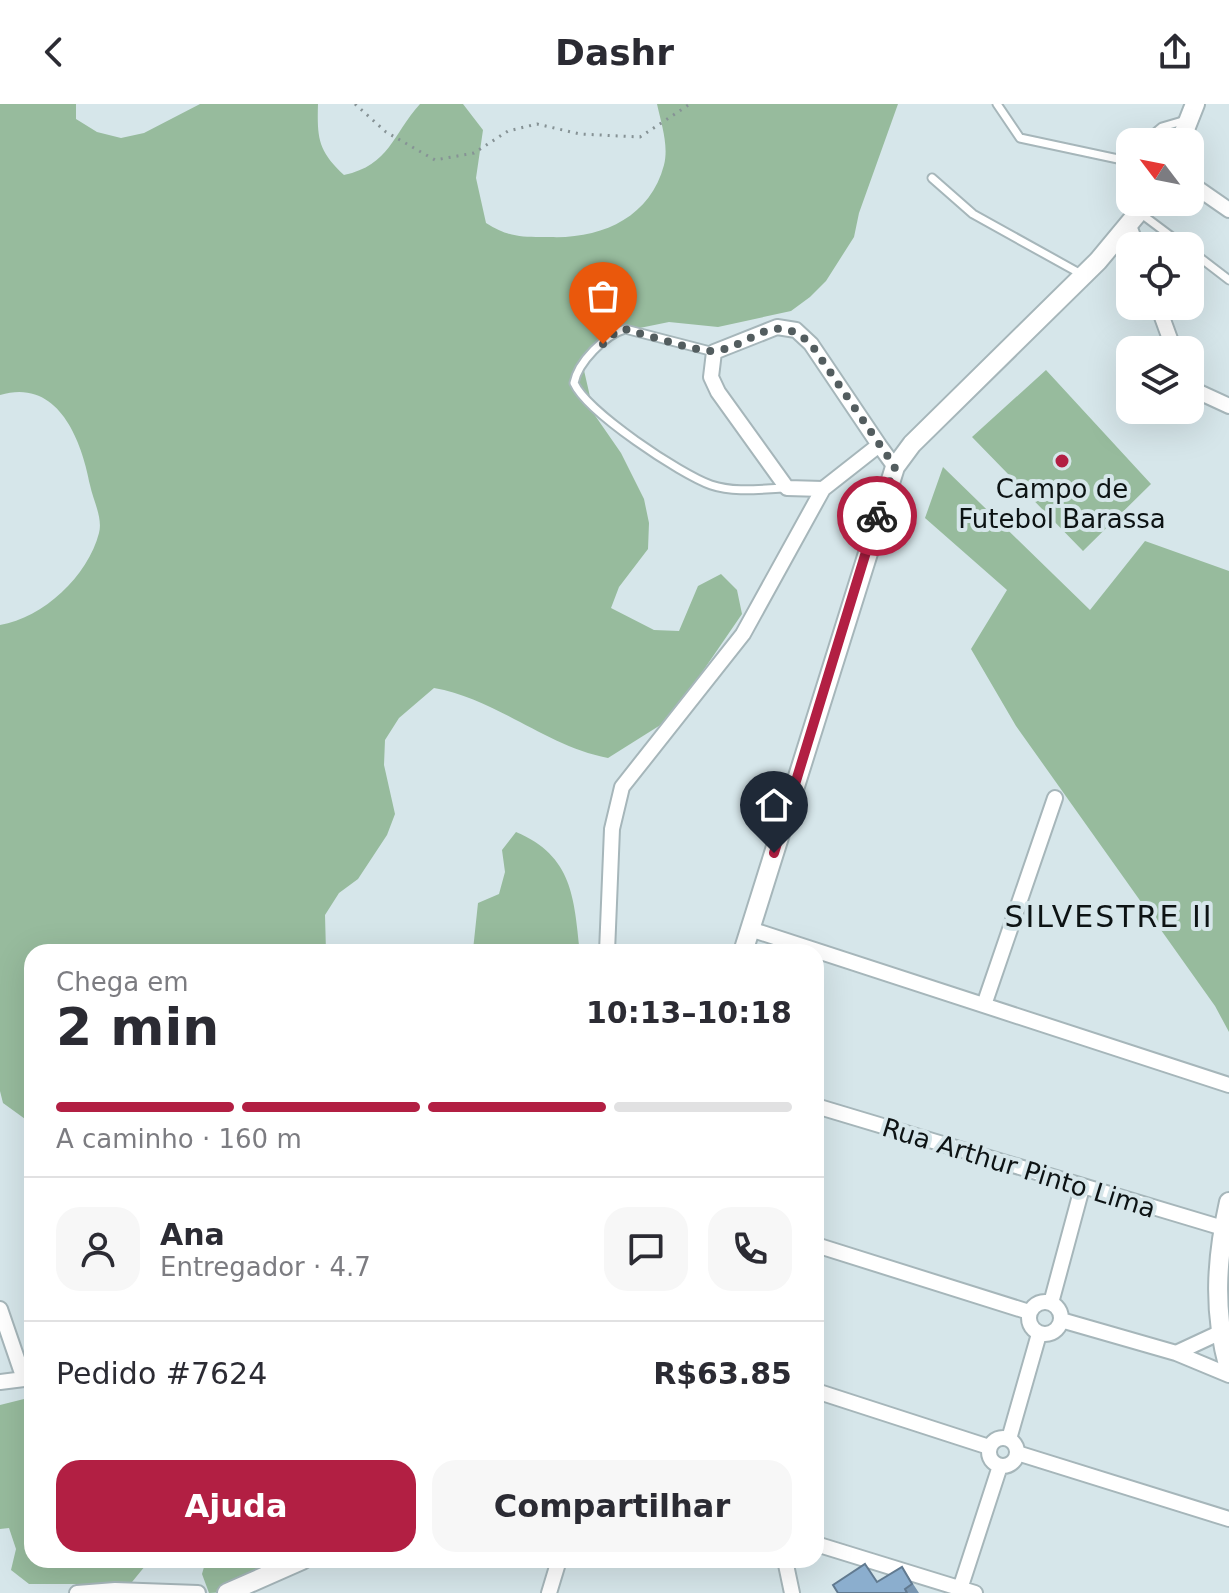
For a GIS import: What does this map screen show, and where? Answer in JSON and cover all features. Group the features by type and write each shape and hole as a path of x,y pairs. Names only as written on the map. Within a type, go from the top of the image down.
{"street":[{"path":"1204,193 1229,210"},
{"path":"745,944 895,467 912,444 1083,276 1137,216"},
{"path":"823,489 787,488 718,392 711,377 714,352 777,327 796,330 811,344 895,467"},
{"path":"1204,394 1229,406"},
{"path":"607,944 612,829 622,787 743,634 823,489 879,445"},
{"path":"984,1005 1055,798"},
{"path":"750,929 796,944"},
{"path":"824,953 1229,1085"},
{"name":"Rua Arthur Pinto Lima","path":"824,1108 1223,1228"},
{"path":"1051,1303 1082,1188"},
{"path":"1229,1202 1215,1285 1219,1333 1229,1369"},
{"path":"824,1248 1029,1312"},
{"path":"1038,1303 1051,1303 1061,1313 1061,1320 1051,1334 1039,1334 1029,1325 1029,1312 1038,1303"},
{"path":"0,1309 24,1368"},
{"path":"1061,1320 1176,1353 1229,1375"},
{"path":"1176,1353 1219,1333"},
{"path":"1039,1334 1009,1439 1017,1453 1229,1519"},
{"path":"0,1382 24,1379"},
{"path":"824,1394 989,1447"},
{"path":"1009,1439 994,1440 989,1447 990,1459 1000,1466 1008,1465 1017,1453"},
{"path":"824,1546 967,1591 1000,1466"},
{"path":"227,1593 284,1568"},
{"path":"549,1593 557,1568"},
{"path":"787,1568 792,1593"},
{"path":"77,1593 198,1593"}],"lane":[{"path":"997,104 1012,130 1033,144 1116,159"},
{"path":"1161,128 1192,112"},
{"path":"932,178 973,214 1083,276"},
{"path":"1142,216 1164,232"},
{"path":"1204,261 1229,280"},
{"path":"714,352 625,329 616,332 589,356 574,383 615,426 711,485 740,490 787,488"}],"path":[{"path":"355,104 386,132 435,160 474,153 508,131 537,124 580,134 640,137 690,104"}],"green space":[{"path":"0,104 76,104 76,119 97,132 121,138 144,133 200,104 318,104 321,143 329,159 344,175 371,164 381,156 420,104 463,104 483,130 476,178 486,223 524,237 569,237 621,222 647,199 664,165 666,150 657,104 898,104 859,213 854,237 826,281 810,297 791,311 718,327 669,322 620,332 598,344 583,366 594,414 621,453 644,499 649,523 648,549 619,587 611,608 654,630 679,631 698,586 721,574 737,590 742,614 670,719 608,758 563,744 479,702 434,688 399,718 385,740 384,765 395,814 387,835 358,879 339,893 325,915 326,944 24,944 24,1118 3,1103 0,1091 0,625 32,614 62,592 85,565 99,533 100,521 81,450 64,417 38,395 20,392 0,395"},
{"name":"Campo de Futebol Barassa","path":"1046,370 1151,484 1083,551 972,437"},
{"path":"943,467 1090,610 1145,541 1229,571 1229,1032 1215,1006 1016,726 971,649 1007,590 925,518"},
{"path":"516,832 535,842 560,866 572,897 579,944 474,944 478,903 499,894 505,872 502,850"},
{"path":"24,1399 24,1568 143,1568 123,1593 100,1593 75,1584 29,1584 11,1570 16,1549 9,1528 0,1529 0,1405"},
{"path":"204,1568 271,1568 248,1584 209,1593 202,1574"}],"building":[{"path":"865,1564 877,1582 902,1567 912,1584 905,1589 907,1593 838,1593 833,1585"}],"way so far":[{"path":"603,344 616,332 625,329 714,352 777,327 796,330 811,344 895,467 877,516"}],"place":[{"name":"Campo de Futebol Barassa","path":"1062,461"}],"district":[{"name":"SILVESTRE II","path":"1109,917"}],"route":[{"path":"774,853 877,516"}]}
